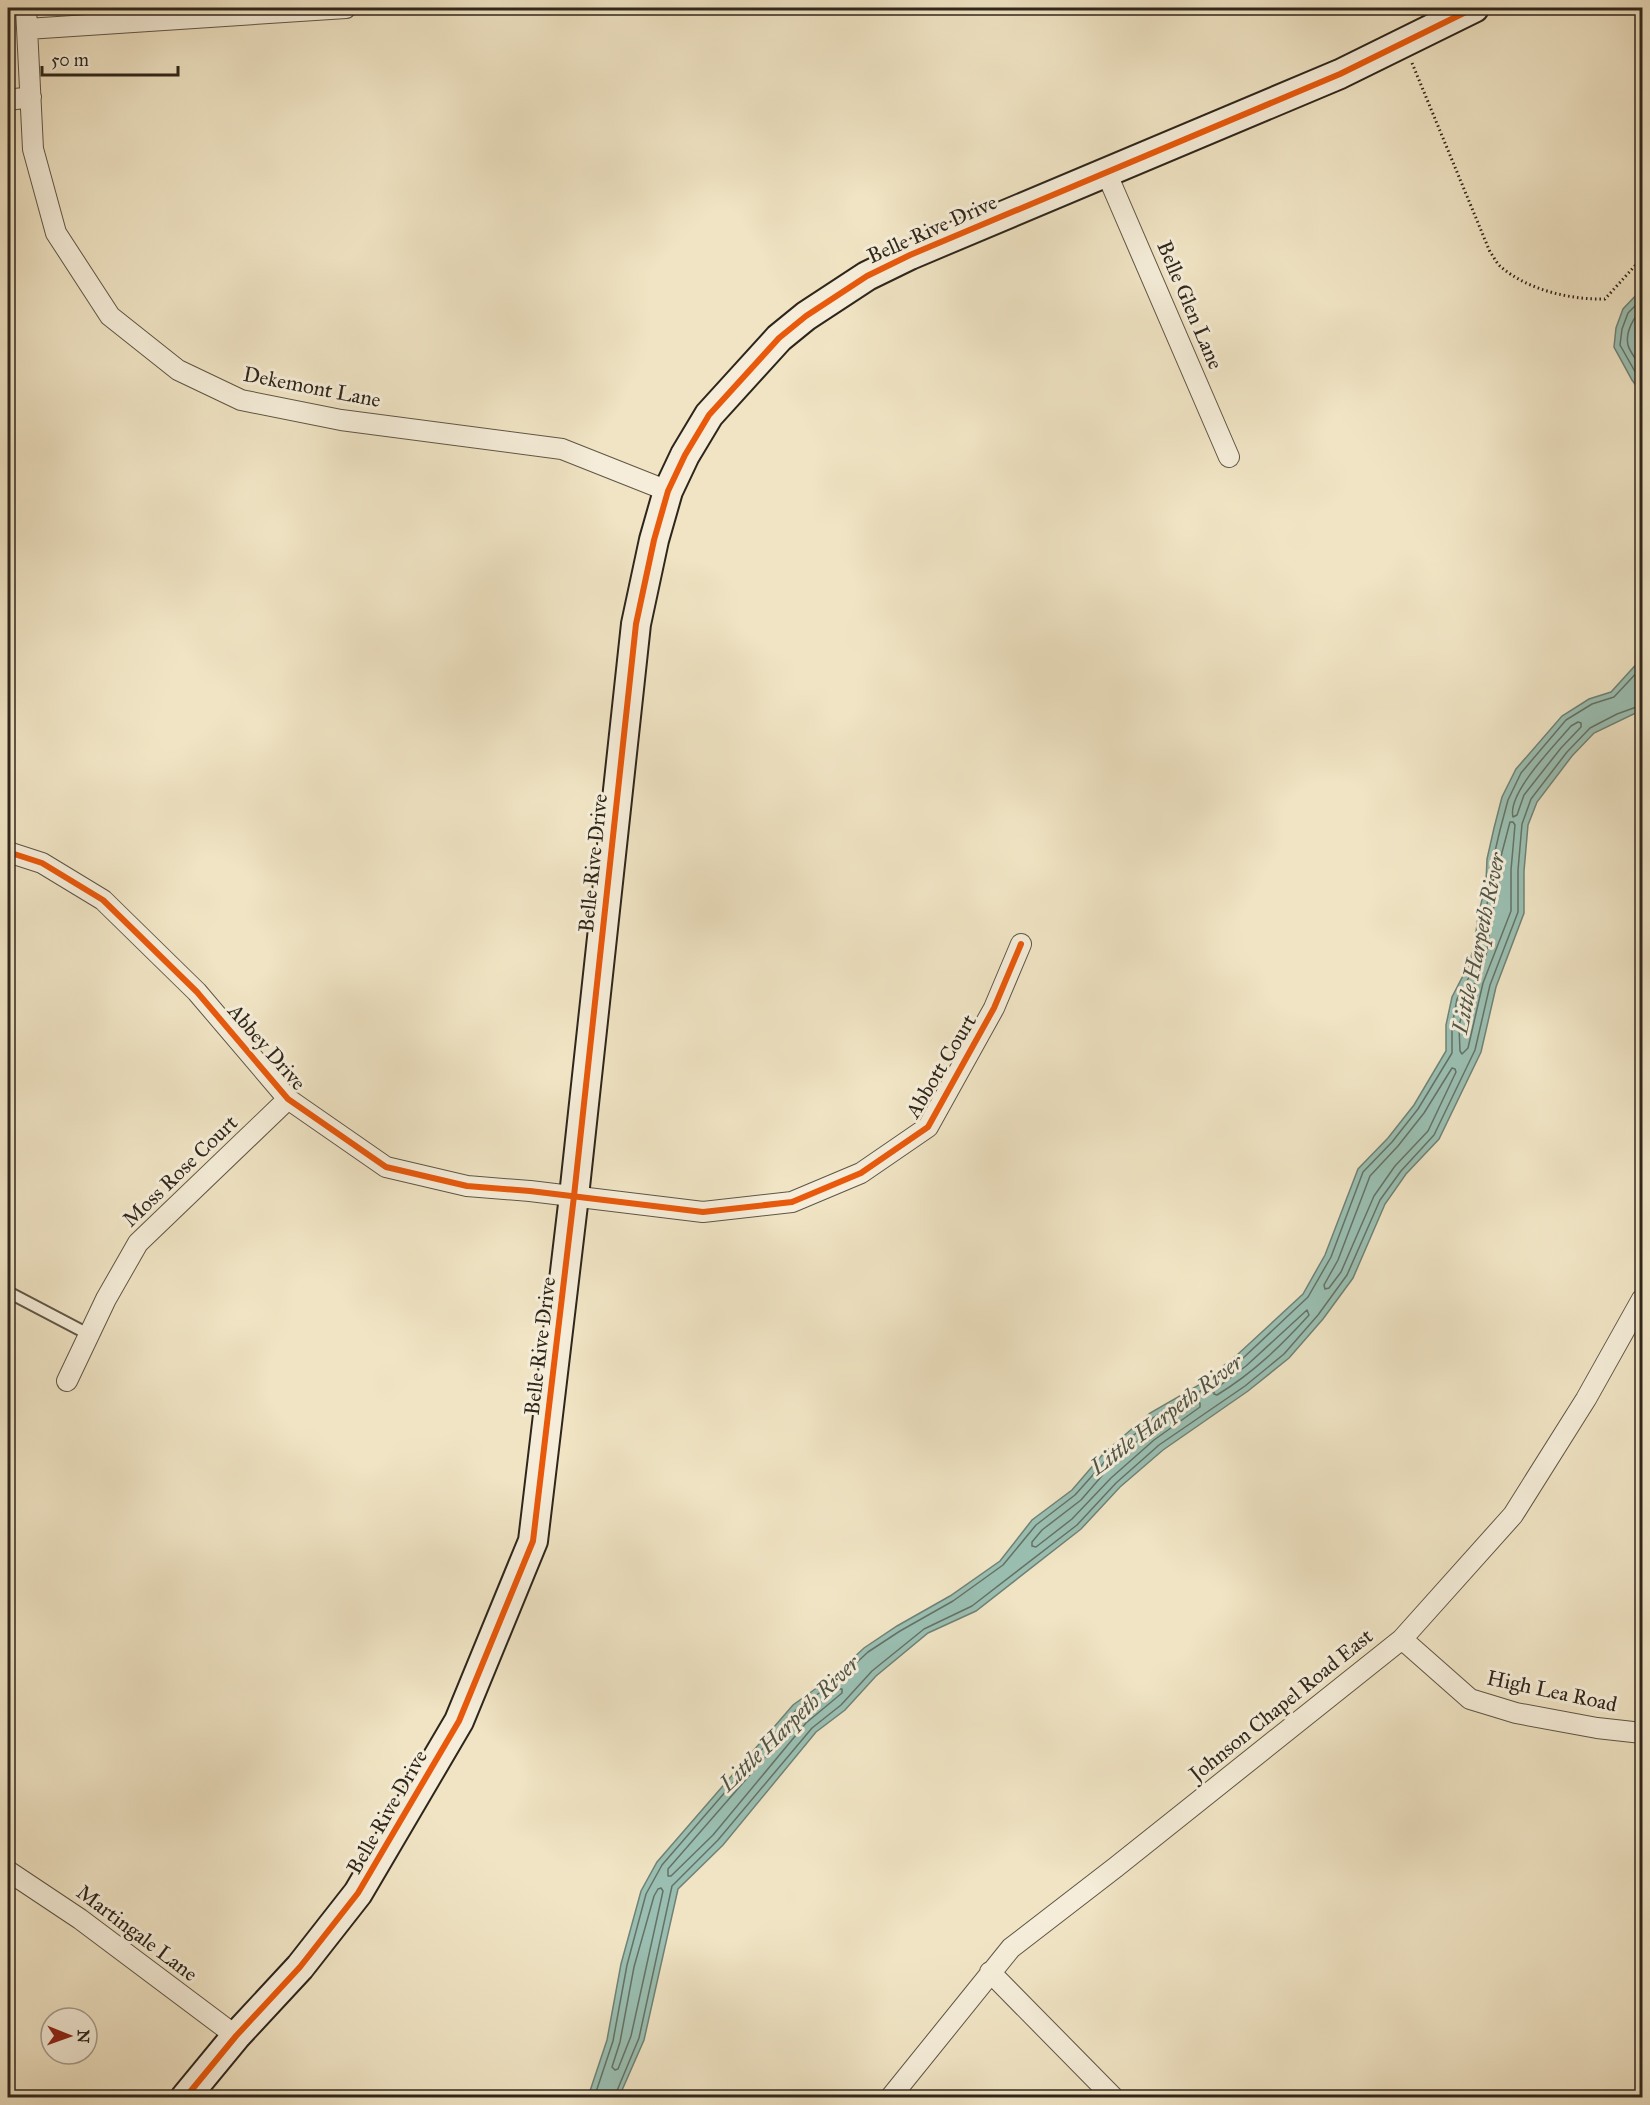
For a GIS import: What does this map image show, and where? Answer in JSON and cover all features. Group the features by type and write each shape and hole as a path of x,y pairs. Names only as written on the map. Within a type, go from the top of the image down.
{"street":[{"name":"Dekemont Lane","path":"26,8 33,149 56,233 110,316 178,370 241,400 341,420 562,449 668,491"},
{"path":"27,29 346,8"},
{"name":"Belle Rive Drive","path":"185,2097 236,2036 300,1967 364,1884 459,1722 533,1541 574,1196 636,624 654,540 668,491 685,455 709,415 779,338 833,296 875,272 1340,74 1474,8"},
{"path":"8,100 31,97"},
{"name":"Belle Glen Lane","path":"1106,172 1229,457"},
{"name":"Abbey Drive","path":"8,852 42,863 103,900 197,992 288,1099 386,1167 467,1186 574,1196"},
{"name":"Abbott Court","path":"574,1196 703,1212 792,1202 861,1173 928,1127 994,1008 1021,945"},
{"name":"Moss Rose Court","path":"67,1381 106,1299 138,1244 288,1099"},
{"name":"Johnson Chapel Road East","path":"890,2097 1011,1948 1402,1639 1513,1515 1586,1399 1642,1299"},
{"name":"High Lea Road","path":"1402,1639 1470,1698 1516,1713 1597,1728 1642,1733"},
{"name":"Martingale Lane","path":"8,1871 80,1918 236,2036"},
{"path":"990,1972 1114,2097"}],"lane":[{"path":"8,1292 90,1335"}],"path":[{"path":"1404,42 1490,252 1500,267 1524,281 1553,292 1585,299 1605,299 1642,258"}],"water":[{"path":"1642,289 1642,394 1614,347 1616,328 1623,309"},
{"name":"Little Harpeth River","path":"1642,658 1642,710 1594,733 1572,756 1537,802 1528,825 1524,871 1524,913 1496,987 1481,1052 1439,1139 1406,1174 1385,1204 1353,1278 1323,1319 1289,1358 1248,1391 1163,1450 1120,1487 1081,1529 976,1611 928,1633 876,1676 845,1710 816,1732 723,1845 678,1889 644,2040 619,2097 588,2097 607,2040 621,1964 641,1891 657,1862 793,1705 836,1674 864,1648 950,1596 1000,1561 1032,1520 1072,1490 1103,1454 1150,1413 1199,1385 1237,1355 1303,1294 1325,1255 1358,1169 1388,1138 1414,1105 1446,1051 1446,1025 1452,997 1468,966 1474,947 1494,828 1502,797 1516,769 1562,716 1589,699 1611,692"}],"cycle path":[{"path":"185,2098 236,2036 300,1967 358,1893 459,1721 533,1541 574,1196 636,624 654,540 668,491 685,455 709,415 779,338 806,316 867,276 910,255 1340,74 1474,8"},
{"path":"8,852 42,863 103,900 197,992 288,1099 386,1167 467,1186 530,1191 703,1212 792,1202 861,1173 928,1127 994,1008 1021,944"}]}
